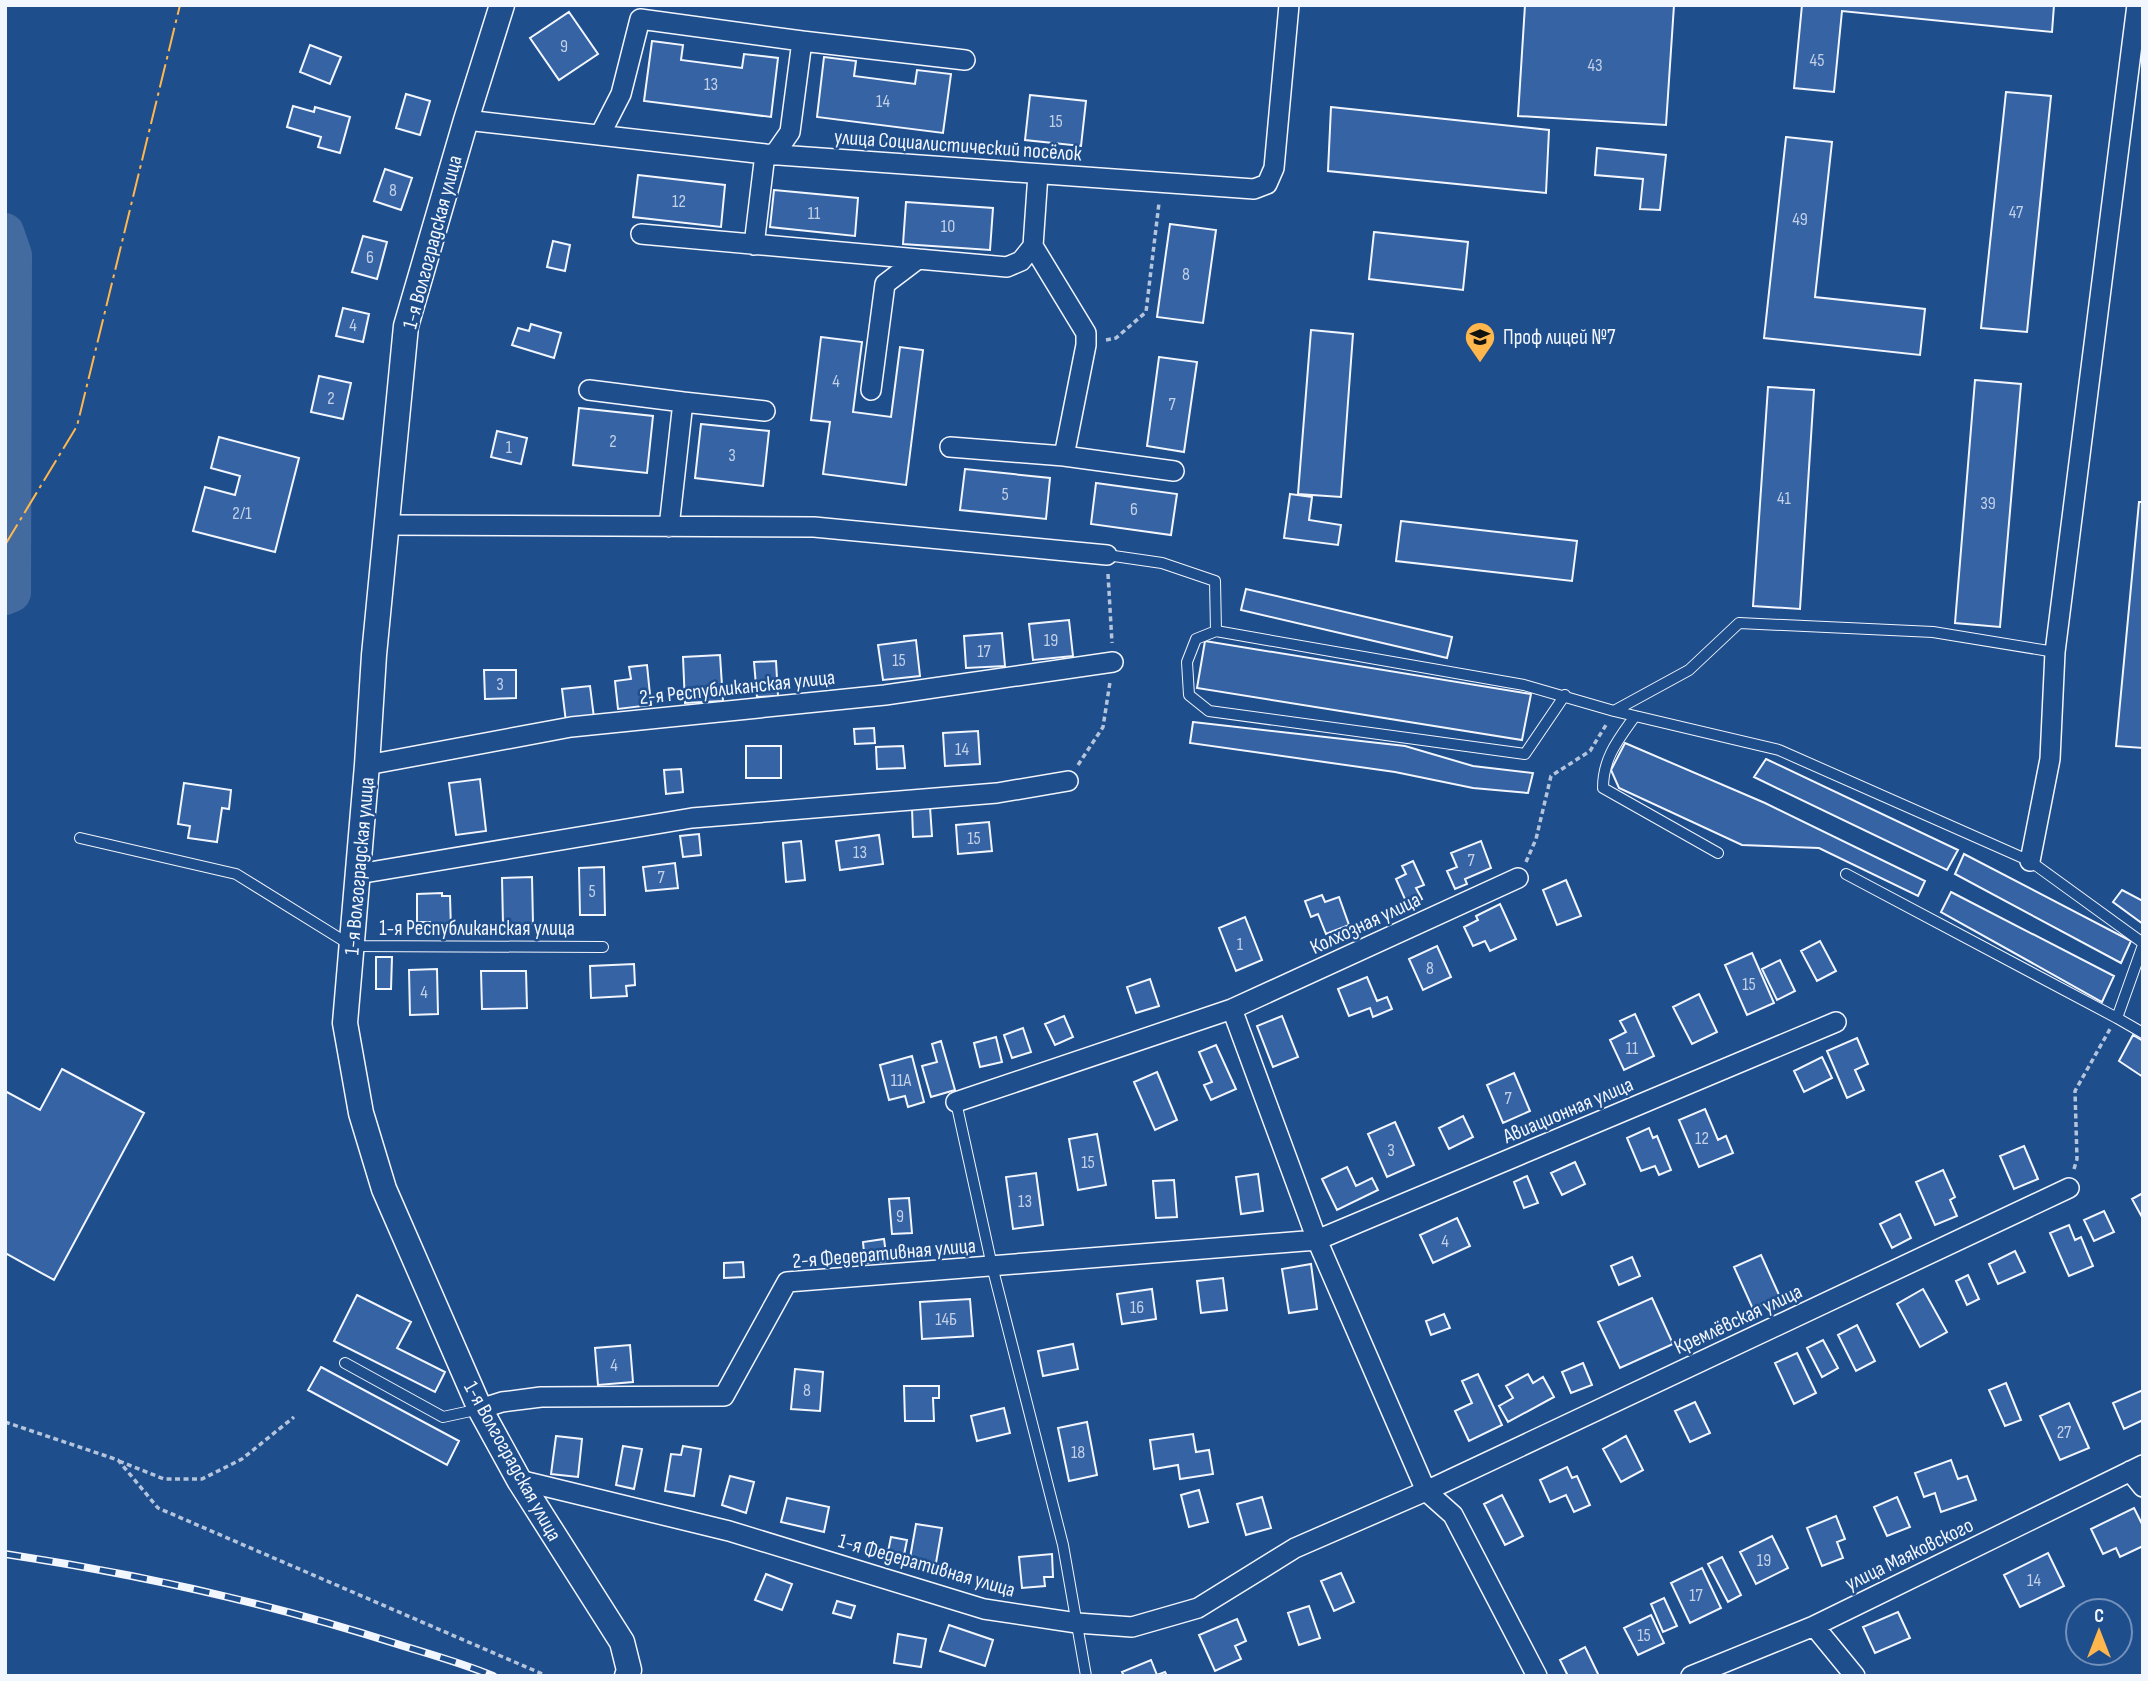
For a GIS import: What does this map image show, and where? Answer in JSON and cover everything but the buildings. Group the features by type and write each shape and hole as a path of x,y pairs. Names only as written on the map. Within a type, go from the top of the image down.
{"street":[{"name":"1-я Волгоградская улица","path":"502,5 407,326 374,655 345,1023 361,1113 384,1189 480,1409 519,1480 622,1642 629,1670 627,1676"},
{"name":"улица Социалистический посёлок","path":"466,120 769,155 1254,189 1268,184 1274,168 1289,5"},
{"path":"2030,861 2050,759 2055,652 2137,5"},
{"path":"600,135 621,94 640,19 965,60"},
{"path":"754,244 769,155 790,132 802,41"},
{"path":"642,234 1007,267 1021,261 1033,246 1038,174"},
{"path":"1033,246 1086,333 1086,345 1064,456"},
{"path":"871,390 885,284 918,259"},
{"path":"589,390 765,411"},
{"path":"669,527 682,402"},
{"path":"950,447 1064,456 1174,471"},
{"path":"386,525 814,527 1107,555"},
{"name":"2-я Республиканская улица","path":"367,765 571,727 885,695 1113,662"},
{"path":"358,874 692,818 997,793 1068,781"},
{"name":"Колхозная улица","path":"1232,1009 1518,878"},
{"path":"956,1102 1232,1009 1317,1240 1426,1491 1453,1515 1537,1676"},
{"name":"Авиационная улица","path":"1317,1240 1836,1022"},
{"name":"Кремлёвская улица","path":"1426,1491 2070,1188"},
{"name":"2-я Федеративная улица","path":"480,1409 502,1402 541,1397 724,1396 787,1282 1317,1240"},
{"path":"2136,1468 2143,1487"},
{"name":"улица Маяковского","path":"1691,1676 1814,1626 2136,1468"},
{"name":"1-я Федеративная улица","path":"519,1480 729,1531 984,1609 1077,1623 1132,1627 1198,1608 1295,1548 1426,1491"},
{"path":"1814,1626 1855,1676"}],"lane":[{"path":"1107,555 1163,563 1215,581 1216,631"},
{"path":"1614,711 1689,670 1739,623 1933,632 2055,652"},
{"path":"1565,695 1525,754 1209,711 1189,695 1188,662 1196,639 1216,631 1524,685 1565,695 1614,711 1779,750 2030,861 2143,944 2117,1018"},
{"path":"1635,716 1616,743 1603,770 1602,789 1718,853"},
{"path":"80,838 236,874 352,946"},
{"path":"1846,874 2143,1033"},
{"name":"1-я Республиканская улица","path":"352,946 603,947"},
{"path":"956,1102 992,1266 1063,1545 1086,1676"},
{"path":"345,1363 443,1417 480,1409"}],"path":[{"path":"1086,345 1116,338 1146,312 1161,183"},
{"path":"1518,878 1536,839 1550,776 1590,751 1614,711"},
{"path":"2070,1188 2077,1160 2075,1091 2117,1018"},
{"path":"5,1422 118,1460 164,1479 202,1479 242,1459 294,1417"},
{"path":"118,1460 158,1508 547,1676"}],"waterway":[{"path":"5,232 13,255 12,593 5,596"}],"railway":[{"path":"5,1554 154,1580 252,1603 349,1629 493,1676"}],"power":[{"path":"5,545 77,426 180,5"}],"place":[{"name":"Проф лицей №7","path":"1480,364"}]}
